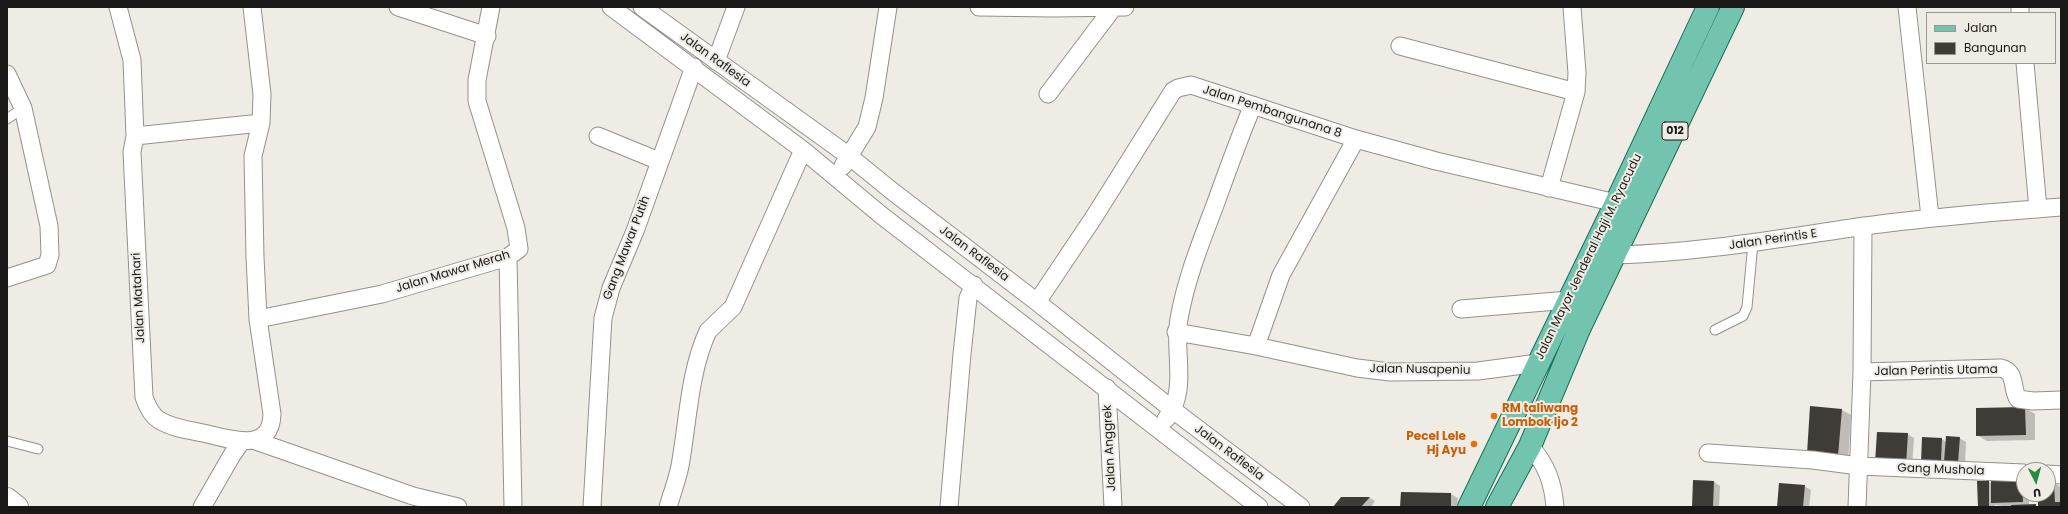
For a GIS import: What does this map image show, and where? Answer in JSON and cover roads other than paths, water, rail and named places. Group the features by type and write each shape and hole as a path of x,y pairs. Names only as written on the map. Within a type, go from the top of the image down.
{"main road":[{"name":"Jalan Mayor Jenderal Haji M. Ryacudu","path":"1469,507 1596,245 1708,7"},
{"name":"Jalan Mayor Jenderal Haji M. Ryacudu","path":"1497,507 1530,446 1579,329 1733,7"},
{"path":"1569,300 1575,306 1583,307 1599,276 1613,260"},
{"path":"1540,359 1552,348 1567,318 1575,319 1579,329"}],"street":[{"name":"Jalan Matahari","path":"118,7 132,60 135,136 132,152 134,212 144,398 149,409 158,420 171,426 247,441 413,496 458,507"},
{"path":"202,507 234,451 247,441 264,436 272,424 270,395 258,319 255,257 254,156 261,124 262,94 252,7"},
{"path":"398,7 486,36"},
{"name":"Jalan Mawar Merah","path":"258,319 382,294 508,257 519,248 519,240 477,101 477,80 491,7"},
{"name":"Jalan Raflesia","path":"611,7 694,67 738,89 848,158 1037,302 1259,507"},
{"name":"Jalan Raflesia","path":"642,7 716,61 738,89 803,150 1107,388 1165,419 1301,507"},
{"path":"716,61 736,7"},
{"path":"836,176 867,127 874,98 888,7"},
{"path":"979,7 1119,8"},
{"path":"1549,188 1576,92 1577,73 1572,7"},
{"path":"1907,7 1930,217"},
{"path":"1048,94 1119,8"},
{"path":"1400,46 1576,92"},
{"path":"2025,64 2038,209"},
{"name":"Gang Mawar Putih","path":"592,507 603,318 609,293 635,231 694,67"},
{"path":"7,74 22,108 49,226 50,255 47,265 7,278"},
{"name":"Jalan Pembangunana 8","path":"1037,302 1094,217 1173,92 1178,88 1191,85 1356,139 1549,188 1616,203"},
{"path":"1165,419 1177,400 1179,374 1176,332 1193,264 1253,105"},
{"path":"135,136 261,124"},
{"path":"598,136 659,161"},
{"path":"1256,346 1281,275 1356,139"},
{"path":"668,507 680,468 696,365 705,336 708,331 733,307 803,150"},
{"name":"Jalan Perintis E","path":"1613,260 1645,254 1753,243 1930,217 2061,207"},
{"path":"1857,507 1862,372 1863,226"},
{"path":"508,257 513,507"},
{"path":"949,507 954,437 968,298 974,285"},
{"path":"1462,309 1569,300"},
{"name":"Jalan Nusapeniu","path":"1176,332 1256,346 1357,368 1390,372 1478,371 1540,359"},
{"name":"Jalan Perintis Utama","path":"1862,372 2001,368 2011,374 2015,393 2018,399 2033,401 2061,400"},
{"name":"Jalan Anggrek","path":"1107,388 1113,507"},
{"path":"1530,446 1546,466 1553,485 1555,507"},
{"name":"Gang Mushola","path":"1708,453 1812,460 1859,466 2016,473"},
{"path":"7,499 17,507"}],"lane":[{"path":"7,119 22,108"},
{"path":"1716,330 1743,316 1747,307 1753,243"},
{"path":"7,441 38,449"}],"place":[{"name":"RM taliwang Lombok Ijo 2","path":"1494,416"},
{"name":"Pecel Lele Hj Ayu","path":"1474,444"}]}
